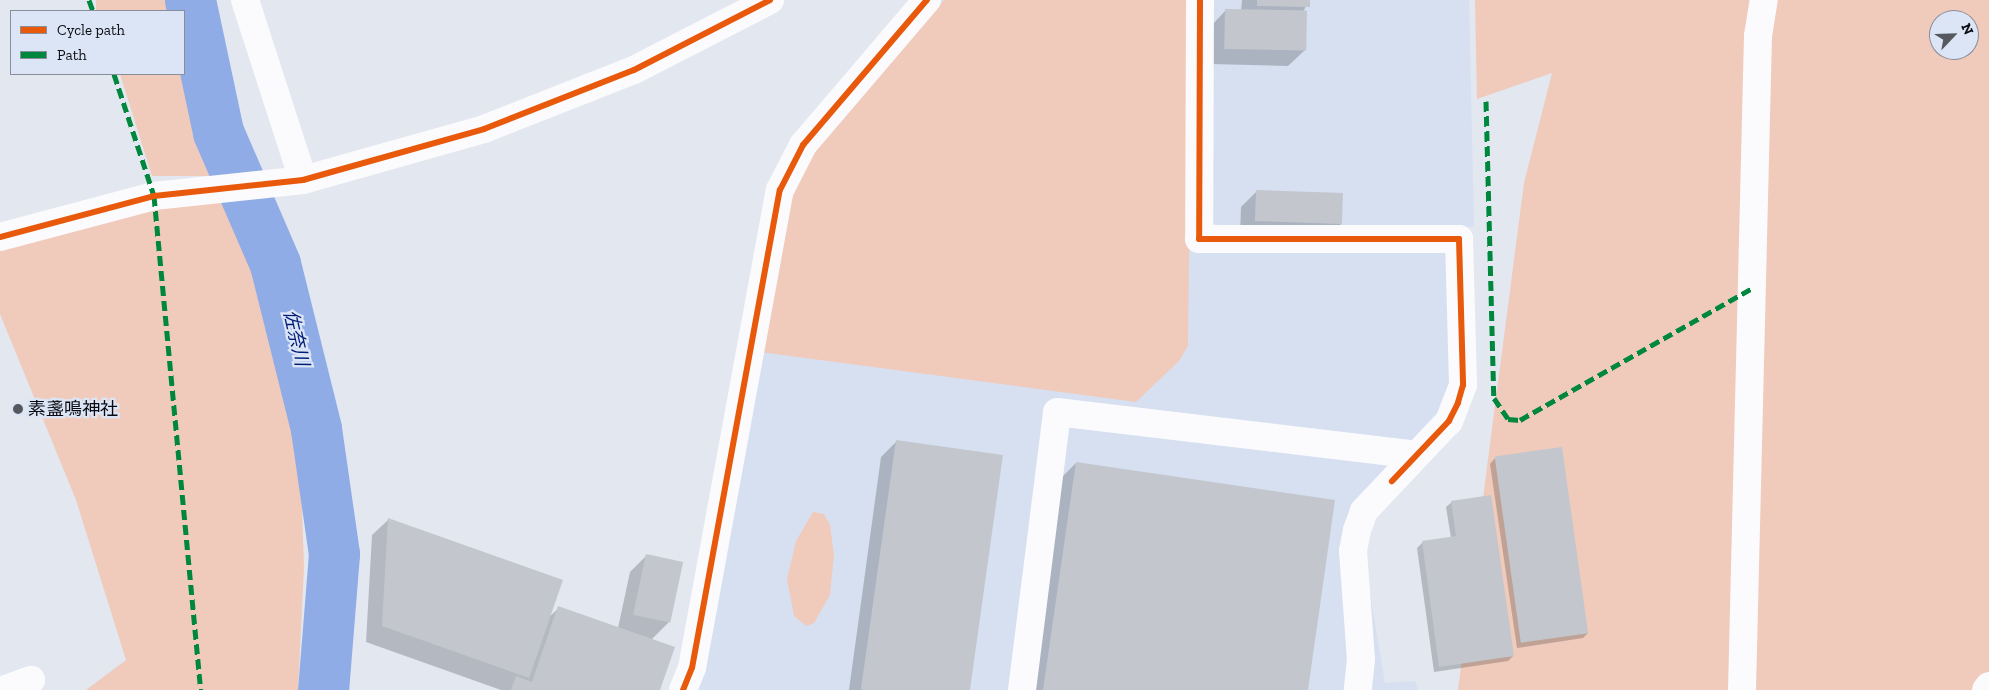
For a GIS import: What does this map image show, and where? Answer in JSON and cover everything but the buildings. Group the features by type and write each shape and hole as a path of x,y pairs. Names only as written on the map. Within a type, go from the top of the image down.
{"street":[{"path":"245,0 303,180"},
{"path":"0,237 154,196 303,180 484,129 634,70 770,0"},
{"path":"683,690 692,668 780,190 803,145 927,0"},
{"path":"1200,0 1199,239 1459,239 1462,384 1449,421 1364,511 1353,551 1361,659 1358,690"},
{"path":"1742,690 1758,36 1764,0"},
{"path":"1022,690 1057,412 1415,455"},
{"path":"3,690 32,680"},
{"path":"1986,690 1989,686"}],"shaded area":[{"path":"96,0 175,0 175,10 96,10"},
{"path":"939,0 1192,0 1194,248 1449,246 1453,380 1443,412 1379,477 1362,547 1385,683 1415,681 1418,690 692,690 791,173"},
{"path":"944,0 1192,0 1188,346 1179,361 1136,402 761,352 795,173"},
{"path":"1213,0 1469,0 1474,227 1223,229 1212,222"},
{"path":"1475,0 1989,0 1989,690 1458,690 1524,183 1552,73 1477,99"},
{"path":"185,38 219,176 152,176 120,75 185,75"},
{"path":"155,203 230,203 256,271 285,377 301,480 304,567 298,690 86,690 126,660 76,500 0,314 0,244"},
{"path":"813,512 824,514 830,525 834,555 830,595 814,623 806,626 794,616 787,579 796,541"}],"waterway":[{"name":"佐奈川","path":"190,0 218,132 275,264 316,429 334,554 323,690"}],"marked path":[{"path":"89,0 93,10"},
{"path":"114,75 154,196 201,690"},
{"path":"1486,101 1494,398 1508,419 1520,420 1752,288"}],"cycle path":[{"path":"0,237 154,196 303,180 484,129 634,70 770,0"},
{"path":"683,690 692,668 780,190 803,145 927,0"},
{"path":"1200,0 1199,239 1459,239 1463,385 1458,403 1449,421 1392,481"}],"place":[{"name":"素盞鳴神社","path":"18,409"}]}
